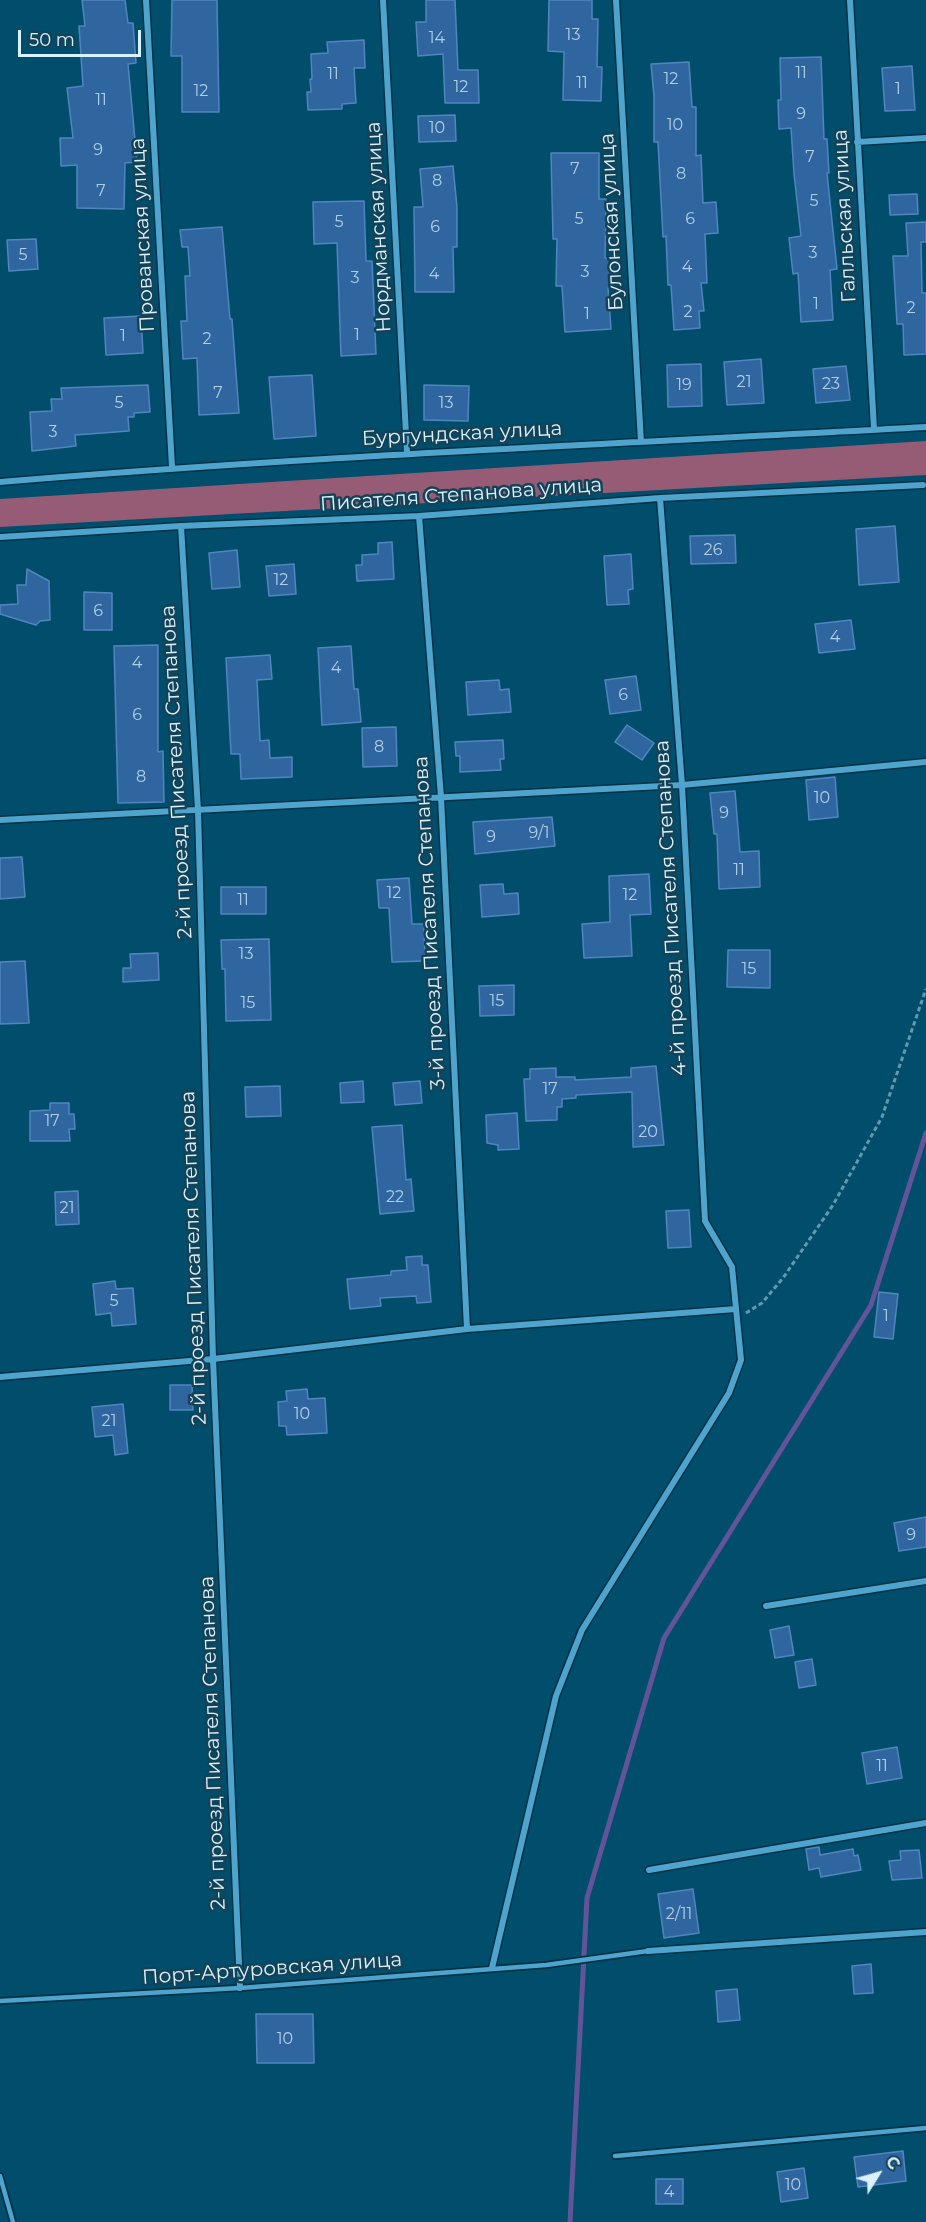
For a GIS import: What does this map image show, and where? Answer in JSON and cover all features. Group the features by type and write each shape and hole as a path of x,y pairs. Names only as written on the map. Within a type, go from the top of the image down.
{"street":[{"name":"Прованская улица","path":"146,0 172,467"},
{"name":"Нордманская улица","path":"383,0 407,453"},
{"name":"Булонская улица","path":"616,0 641,442"},
{"name":"Галльская улица","path":"850,0 874,429"},
{"path":"857,142 926,138"},
{"name":"Бургундская улица","path":"0,482 172,467 407,453 926,427"},
{"name":"Писателя Степанова улица","path":"0,537 181,526 419,516 660,498 923,485"},
{"name":"4-й проезд Писателя Степанова","path":"660,498 682,784 705,1221 732,1267 736,1309"},
{"name":"3-й проезд Писателя Степанова","path":"419,516 441,797 467,1329"},
{"name":"2-й проезд Писателя Степанова","path":"181,526 198,810 213,1359 240,1988"},
{"path":"0,820 682,784 926,762"},
{"path":"0,1377 213,1359 467,1329 736,1309 741,1360 729,1393 582,1630 556,1696 492,1968"},
{"path":"766,1606 926,1581"},
{"path":"649,1870 926,1823"},
{"path":"648,1952 926,1932"}],"lane":[{"name":"Порт-Артуровская улица","path":"0,2001 240,1988 546,1965 648,1952"},
{"path":"615,2156 926,2128"},
{"path":"0,2176 13,2222"}],"path":[{"path":"737,1318 762,1303 783,1278 833,1205 882,1117 926,989"}],"shaded area":[{"path":"926,441 926,475 0,527 0,499"}],"building":[{"path":"82,0 125,0 128,23 133,23 136,63 128,64 137,162 125,163 124,209 77,208 77,165 61,166 60,138 73,138 67,88 83,86 79,26 85,26"},
{"path":"172,0 217,0 219,112 182,112 182,56 171,56"},
{"path":"426,0 455,0 458,70 478,70 479,103 445,103 443,54 418,56 416,22 426,22"},
{"path":"549,0 592,0 592,19 598,19 597,67 602,67 601,101 563,100 564,52 548,51"},
{"path":"364,40 365,68 354,68 356,103 342,104 342,109 308,110 307,92 311,92 310,79 312,79 311,54 328,53 327,42"},
{"path":"821,57 824,139 827,139 829,173 827,173 837,269 830,270 833,320 801,322 798,273 793,274 789,238 801,236 791,128 779,129 780,58"},
{"path":"689,62 692,107 696,107 696,156 701,155 703,203 716,202 718,233 705,234 707,283 701,283 704,311 699,311 700,328 674,330 671,285 668,285 666,236 663,237 658,142 654,142 651,64"},
{"path":"912,66 915,110 885,111 882,68"},
{"path":"455,115 456,141 419,142 418,116"},
{"path":"551,153 599,153 599,199 606,199 605,258 613,259 612,288 608,288 611,329 565,332 562,286 556,286 557,239 553,239"},
{"path":"453,166 457,207 457,247 453,247 454,292 415,292 414,207 423,207 420,169"},
{"path":"917,194 918,214 890,215 889,195"},
{"path":"364,201 366,261 372,261 376,354 341,356 337,243 314,244 313,202"},
{"path":"926,222 926,242 921,242 922,293 926,293 926,354 904,355 903,324 897,324 893,256 908,256 906,223"},
{"path":"222,227 239,413 199,415 197,358 183,359 181,321 187,321 185,276 190,276 188,247 182,247 180,230"},
{"path":"36,239 38,269 9,271 7,240"},
{"path":"141,316 143,353 106,355 104,318"},
{"path":"761,359 764,403 727,405 724,362"},
{"path":"701,364 702,406 668,407 667,365"},
{"path":"846,366 850,400 816,403 813,369"},
{"path":"312,375 316,436 274,439 269,377"},
{"path":"148,385 150,412 134,413 134,417 128,417 129,431 75,435 76,446 32,451 30,412 52,411 51,399 62,399 61,388"},
{"path":"424,385 469,386 468,421 424,420"},
{"path":"895,526 899,582 859,585 856,529"},
{"path":"735,535 736,563 691,564 690,536"},
{"path":"392,542 394,579 357,581 356,565 362,565 362,555 378,554 378,543"},
{"path":"237,550 240,587 212,589 209,553"},
{"path":"631,554 633,589 628,590 629,604 607,605 604,556"},
{"path":"294,564 296,594 269,596 266,566"},
{"path":"27,569 49,581 50,620 40,621 36,625 0,614 0,605 18,604 17,585 26,585"},
{"path":"84,592 112,593 112,630 84,630"},
{"path":"851,620 855,649 819,653 815,624"},
{"path":"158,645 158,752 163,751 164,802 118,803 114,646"},
{"path":"351,646 354,689 358,689 361,722 322,725 318,648"},
{"path":"270,655 272,679 257,680 260,741 269,740 270,758 292,757 292,777 241,779 240,754 231,754 226,658"},
{"path":"636,676 641,710 610,714 605,680"},
{"path":"499,680 500,690 509,689 511,712 468,715 466,682"},
{"path":"627,725 654,743 642,760 615,742"},
{"path":"396,727 397,766 363,767 362,728"},
{"path":"503,740 504,759 500,759 501,770 460,772 460,756 456,756 455,742"},
{"path":"835,777 838,817 809,820 806,780"},
{"path":"735,791 740,852 759,851 760,887 719,889 717,834 714,834 710,793"},
{"path":"552,817 555,846 475,854 473,822"},
{"path":"22,857 25,897 0,899 0,858"},
{"path":"649,874 651,914 630,915 632,956 584,958 582,924 610,922 609,876"},
{"path":"409,878 412,924 424,924 425,961 392,962 389,908 379,908 377,880"},
{"path":"503,884 504,894 518,893 519,914 482,917 480,885"},
{"path":"221,887 266,887 266,914 221,914"},
{"path":"269,939 271,1020 226,1021 225,969 222,969 221,940"},
{"path":"728,950 770,950 770,988 727,987"},
{"path":"158,953 159,980 123,982 123,968 131,968 130,954"},
{"path":"25,961 29,1023 0,1024 0,962"},
{"path":"514,985 514,1015 480,1016 479,986"},
{"path":"656,1066 664,1145 633,1147 632,1092 576,1095 576,1098 562,1099 562,1107 557,1107 557,1120 526,1121 524,1079 530,1079 530,1069 556,1068 556,1077 575,1077 575,1080 631,1077 631,1068"},
{"path":"363,1081 364,1102 341,1103 340,1083"},
{"path":"420,1081 422,1103 395,1105 393,1083"},
{"path":"280,1086 281,1116 246,1117 245,1087"},
{"path":"50,1103 69,1103 69,1114 74,1114 75,1129 69,1129 70,1141 30,1141 30,1111 50,1110"},
{"path":"517,1113 519,1149 498,1150 498,1145 487,1143 486,1115"},
{"path":"402,1125 406,1180 411,1179 414,1211 380,1214 372,1127"},
{"path":"78,1191 79,1224 56,1225 55,1192"},
{"path":"689,1210 691,1247 668,1248 666,1211"},
{"path":"422,1256 422,1265 428,1265 431,1302 417,1303 416,1296 380,1298 381,1306 350,1309 347,1279 391,1275 391,1271 407,1270 406,1257"},
{"path":"115,1281 116,1289 133,1288 136,1324 112,1326 111,1313 96,1315 93,1284"},
{"path":"879,1292 898,1294 893,1339 874,1337"},
{"path":"170,1385 192,1385 193,1410 170,1410"},
{"path":"307,1389 308,1399 325,1398 327,1433 287,1435 286,1426 279,1426 278,1402 287,1401 286,1391"},
{"path":"123,1404 128,1453 115,1455 113,1435 95,1437 92,1407"},
{"path":"926,1517 926,1547 899,1551 894,1523"},
{"path":"789,1626 794,1655 775,1658 770,1630"},
{"path":"812,1659 816,1685 799,1688 795,1662"},
{"path":"897,1747 902,1778 867,1784 862,1753"},
{"path":"819,1847 820,1855 853,1849 854,1856 858,1855 861,1870 821,1877 819,1868 809,1870 806,1849"},
{"path":"919,1850 922,1878 892,1880 889,1861 901,1860 900,1851"},
{"path":"693,1889 699,1933 664,1938 658,1894"},
{"path":"871,1964 873,1993 854,1994 852,1966"},
{"path":"737,1989 740,2020 718,2022 716,1991"},
{"path":"256,2014 313,2014 314,2063 257,2063"},
{"path":"903,2151 906,2181 858,2187 854,2157"},
{"path":"804,2168 808,2198 781,2202 777,2172"},
{"path":"656,2179 683,2179 683,2204 656,2204"}],"waterway":[{"path":"570,2222 587,1898 664,1638 871,1305 926,1133"}]}
